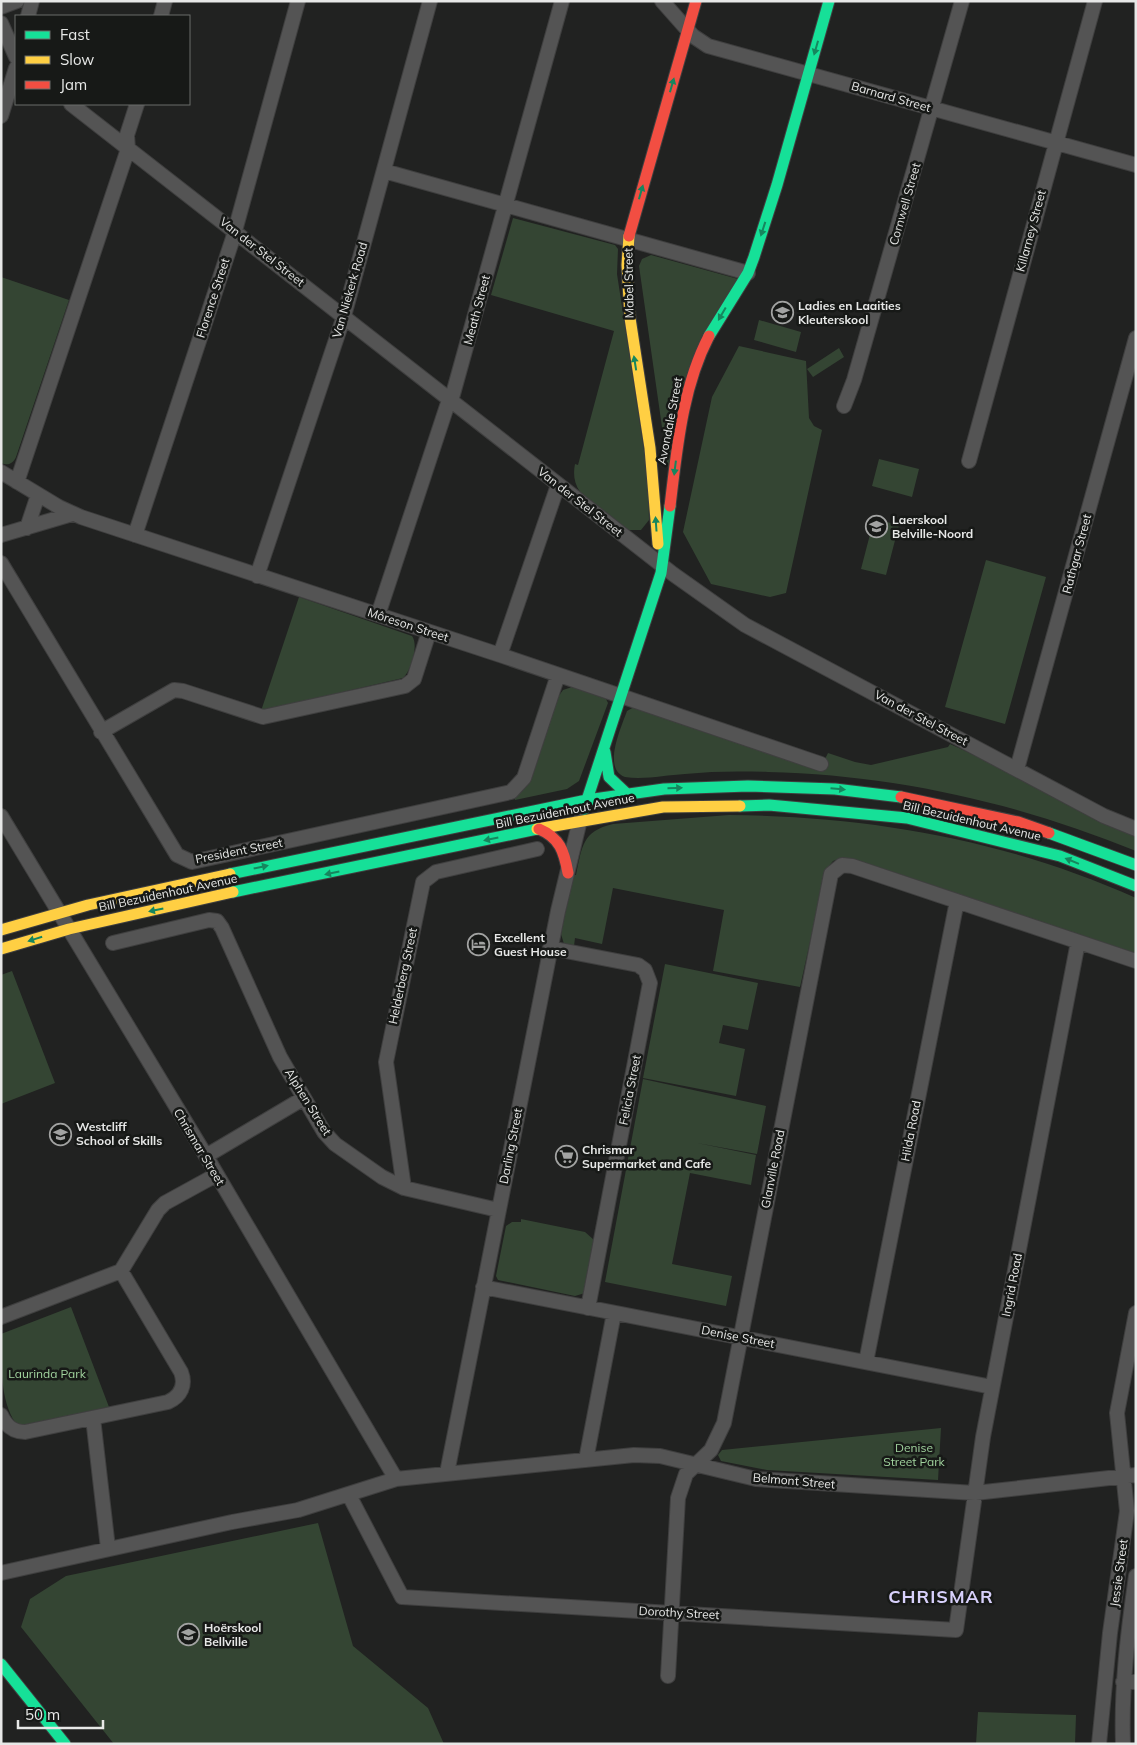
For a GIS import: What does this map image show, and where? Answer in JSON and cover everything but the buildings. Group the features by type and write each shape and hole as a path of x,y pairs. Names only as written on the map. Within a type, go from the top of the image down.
{"main road":[{"name":"Mabel Street","path":"661,567 654,477 630,331 626,270 628,239 696,1"},
{"name":"Avondale Street","path":"580,820 661,567 678,443 691,380 708,338 748,273 777,185 829,1"},
{"path":"605,746 609,776 627,794"},
{"name":"Bill Bezuidenhout Avenue","path":"1,930 60,912 392,839 587,800 664,789 748,786 836,789 911,798 1018,822 1136,865"},
{"name":"Bill Bezuidenhout Avenue","path":"1,949 69,929 580,820 663,807 744,804 907,818 1060,856 1136,886"},
{"path":"539,829 551,834 558,840 564,852 568,873"},
{"path":"1,1664 65,1744"}],"street":[{"path":"1,7 17,1"},
{"path":"28,15 32,1"},
{"path":"161,15 165,1"},
{"name":"Florence Street","path":"135,535 235,230 298,1"},
{"name":"Van Niekerk Road","path":"257,576 344,316 430,1"},
{"name":"Meath Street","path":"378,615 450,400 562,1"},
{"name":"Barnard Street","path":"662,1 687,30 708,46 1136,165"},
{"name":"Cornwell Street","path":"844,406 854,380 962,1"},
{"name":"Killarney Street","path":"969,461 1095,1"},
{"path":"1,22 15,55"},
{"path":"1,116 15,71"},
{"name":"Van der Stel Street","path":"72,105 235,230 661,567 745,625 1104,816 1135,824"},
{"path":"17,482 128,149 128,135 137,105"},
{"path":"384,171 748,273"},
{"name":"Rathgar Street","path":"1017,769 1136,338"},
{"name":"Môreson Street","path":"1,472 72,514 500,655 821,764"},
{"path":"500,655 558,485"},
{"path":"27,528 38,495"},
{"path":"1,535 72,514"},
{"name":"President Street","path":"1,563 101,732 177,855 184,860 199,861 511,792 524,778 558,675"},
{"path":"101,732 174,690 183,691 263,717 405,686 414,679 429,632"},
{"name":"Chrismar Street","path":"1,816 206,1156 396,1479"},
{"name":"Darling Street","path":"446,1473 550,948 580,820"},
{"name":"Helderberg Street","path":"404,1188 386,1062 424,882 436,872 537,849"},
{"name":"Glanville Road","path":"668,1676 678,1498 686,1474 711,1450 724,1423 829,879 837,867 852,866 957,901"},
{"path":"957,901 1136,961"},
{"name":"Hilda Road","path":"866,1362 957,901"},
{"name":"Alphen Street","path":"113,943 209,920 220,924 280,1057 324,1132 335,1144 382,1177 404,1188 498,1210"},
{"name":"Ingrid Road","path":"956,1630 992,1387 1078,942"},
{"name":"Felicia Street","path":"550,948 638,965 648,974 650,983 588,1308"},
{"path":"206,1156 304,1098"},
{"path":"1,1318 121,1272 158,1210 165,1203 216,1175"},
{"path":"1,1415 8,1427 21,1432 168,1402 180,1394 183,1383 181,1372 121,1272"},
{"name":"Denise Street","path":"483,1287 992,1387"},
{"path":"586,1460 614,1313"},
{"name":"Jessie Street","path":"1099,1744 1110,1633 1130,1476 1116,1413 1136,1313"},
{"path":"93,1418 108,1548"},
{"name":"Belmont Street","path":"1,1573 108,1548 298,1510 396,1479 586,1460 650,1455 756,1479 975,1492 1130,1476"},
{"name":"Dorothy Street","path":"349,1495 402,1597 956,1630"},
{"path":"1122,1744 1129,1682 1136,1576"}],"green space":[{"path":"513,218 615,245 618,249 617,274 648,477 649,520 641,530 629,530 580,492 574,478 575,464 578,465 614,331 491,295"},
{"path":"651,255 738,279 704,340 668,469 639,266 642,259"},
{"path":"1,277 69,300 16,457 12,463 8,464 1,463"},
{"path":"759,320 801,332 796,352 754,340"},
{"path":"739,346 806,361 809,418 814,426 822,430 786,593 770,597 711,584 683,532 712,397"},
{"path":"839,348 844,357 813,377 807,369"},
{"path":"879,459 919,469 912,497 872,486"},
{"path":"874,519 899,525 886,575 861,569"},
{"path":"986,560 1046,577 1005,724 945,707"},
{"path":"299,597 412,636 415,645 411,664 406,675 403,678 261,711"},
{"path":"572,687 606,699 608,703 579,781 567,789 515,800 514,797 523,790 529,780 558,697 563,690"},
{"path":"634,707 821,771 827,767 825,759 828,753 871,765 948,747 950,744 1089,815 1136,836 1136,851 1047,819 1001,806 909,786 862,779 815,774 748,771 706,772 647,778 625,777 618,773 615,766 615,747 627,711"},
{"path":"729,815 781,816 885,826 937,835 1038,861 1136,898 1136,954 841,858 833,861 826,870 800,987 713,971 724,910 613,888 602,944 575,938 574,946 564,944 561,934 572,875 576,875 585,842 595,831 613,824"},
{"path":"665,964 758,983 748,1030 723,1025 719,1043 745,1049 736,1096 643,1078"},
{"path":"12,971 55,1083 1,1104 1,975"},
{"path":"643,1079 766,1106 757,1154 697,1143 756,1155 751,1185 690,1173 672,1264 732,1276 726,1306 605,1282"},
{"path":"521,1219 585,1232 594,1240 585,1293 575,1296 498,1280 496,1276 506,1226 512,1222 521,1222"},
{"name":"Laurinda Park","path":"71,1307 109,1407 18,1426 12,1417 5,1396 1,1334"},
{"name":"Denise Street Park","path":"941,1428 938,1480 767,1470 721,1461 718,1455 722,1450"},
{"name":"Hoërskool Bellville","path":"318,1523 353,1646 428,1708 444,1744 114,1744 21,1627 30,1599 66,1576"},
{"path":"978,1712 1076,1715 1075,1744 976,1744"}],"traffic: fast":[{"path":"709,336 748,273 754,257 777,185 829,1"},
{"path":"584,809 661,573 670,506"},
{"path":"605,752 609,777 627,794"},
{"path":"230,874 587,800 664,789 748,786 835,789 901,797"},
{"path":"740,806 769,805 907,818 1060,856 1136,886"},
{"path":"233,892 537,829"},
{"path":"1049,833 1136,865"},
{"path":"1,1664 65,1744"}],"traffic: slow":[{"path":"629,236 627,265 630,318 650,448 658,544"},
{"path":"537,829 663,807 740,806"},
{"path":"1,930 88,905 230,874"},
{"path":"1,949 69,929 233,892"}],"traffic: jam":[{"path":"629,236 696,1"},
{"path":"670,506 682,419 692,376 709,336"},
{"path":"901,797 1018,822 1049,833"},
{"path":"539,829 552,837 560,846 568,873"}],"place":[{"name":"Ladies en Laaities Kleuterskool","path":"782,313"},
{"name":"Laerskool Belville-Noord","path":"876,527"},
{"name":"Excellent Guest House","path":"478,945"},
{"name":"Westcliff School of Skills","path":"60,1134"},
{"name":"Chrismar Supermarket and Cafe","path":"566,1157"},
{"name":"Hoërskool Bellville","path":"188,1635"}],"district":[{"name":"CHRISMAR","path":"941,1597"}]}
